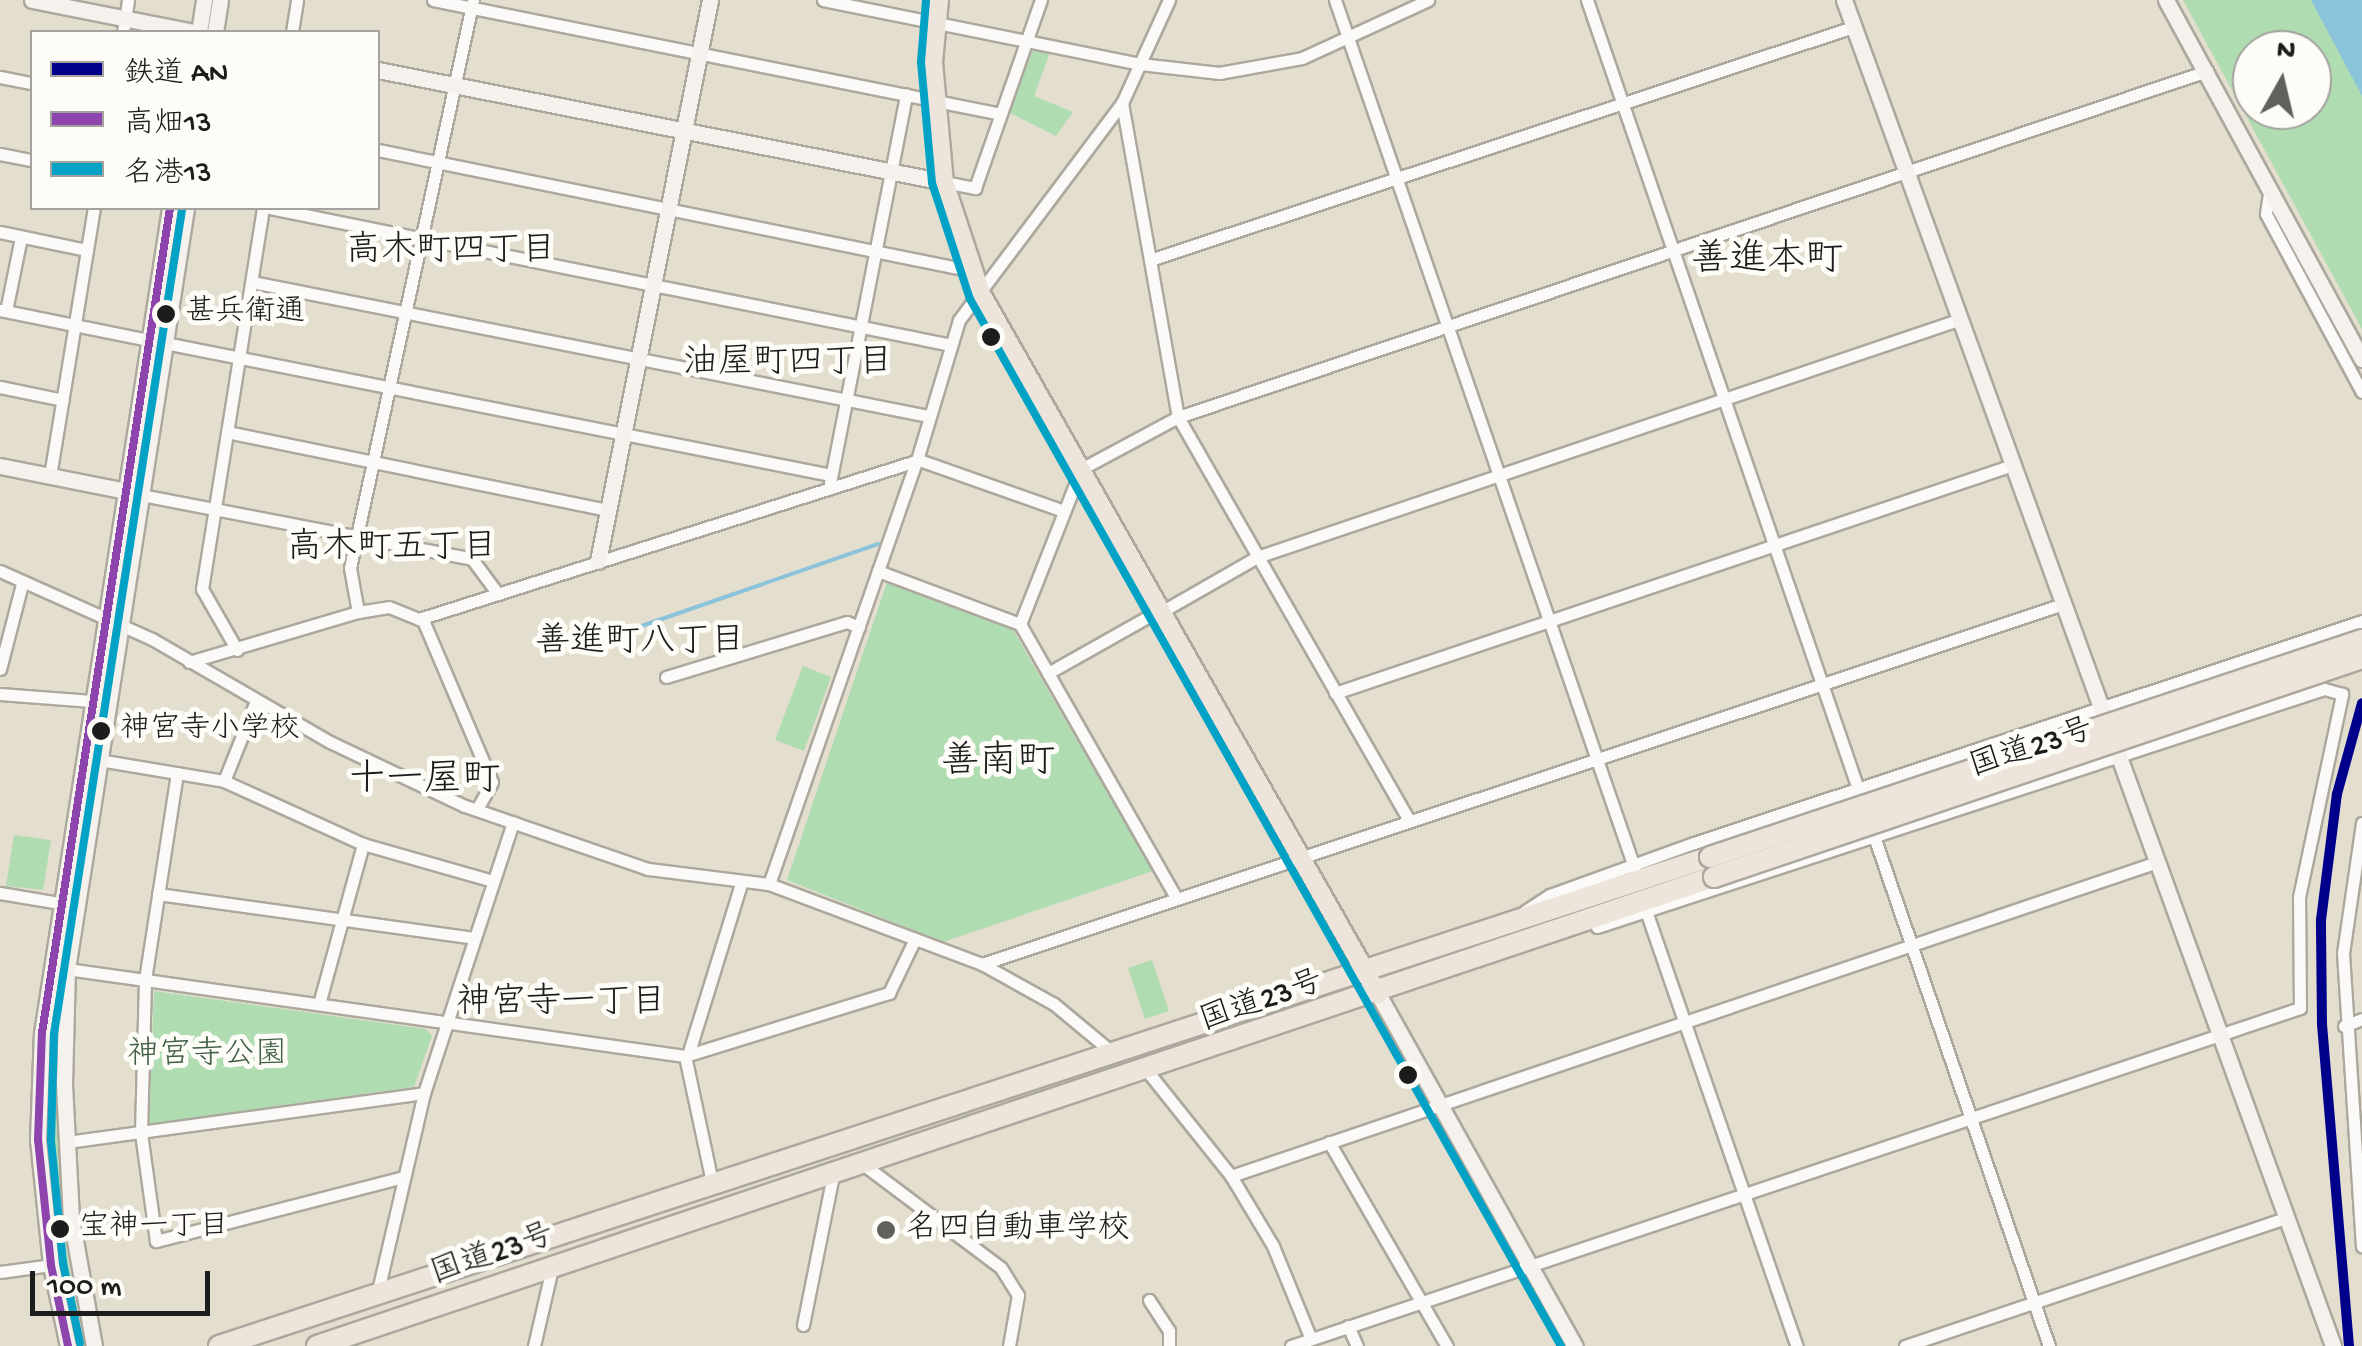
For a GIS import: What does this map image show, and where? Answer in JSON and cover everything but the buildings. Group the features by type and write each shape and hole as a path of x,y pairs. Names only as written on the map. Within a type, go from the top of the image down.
{"highway":[{"name":"国道23号","path":"317,1346 1378,994 1711,867 2362,640"},
{"name":"国道23号","path":"219,1346 1509,922 1711,867 2362,658"}],"main road":[{"path":"939,0 934,100 944,182 981,294 1378,994"}],"street":[{"path":"32,0 124,26 172,30"},
{"path":"124,26 128,0"},
{"path":"196,30 204,0"},
{"path":"215,30 220,0"},
{"path":"292,30 297,0"},
{"path":"433,0 472,4 1001,114"},
{"path":"598,560 710,0"},
{"path":"823,0 1140,64 1244,72 1348,40 1428,0"},
{"path":"380,70 975,188 1041,0"},
{"path":"769,884 918,460 958,320 1122,103 1169,0"},
{"path":"1335,0 1635,870"},
{"path":"1587,0 1626,102 1858,789"},
{"path":"1844,0 2333,1346"},
{"path":"2166,0 2362,359"},
{"path":"358,612 350,568 356,535 472,4"},
{"path":"1150,260 1854,27"},
{"path":"1020,624 1061,510 1080,470 1178,417 2207,71"},
{"path":"0,77 30,83"},
{"path":"830,481 906,94"},
{"path":"1122,103 1178,417 1409,821"},
{"path":"380,150 972,271"},
{"path":"0,154 30,160"},
{"path":"2269,194 2266,214 2362,392"},
{"path":"50,476 94,210"},
{"path":"157,341 170,210"},
{"path":"94,1346 71,1218 67,970 100,760 113,622 133,493 157,341 186,210"},
{"path":"237,650 202,590 267,210"},
{"path":"277,210 951,345"},
{"path":"0,232 87,250"},
{"path":"21,236 3,310 623,434 830,481"},
{"path":"252,282 928,416"},
{"path":"1048,673 1257,557 1961,319"},
{"path":"0,387 62,400"},
{"path":"227,432 608,510"},
{"path":"189,662 389,606 422,618 830,481 918,460 1061,510"},
{"path":"1335,693 2013,465"},
{"path":"0,466 472,559 498,594"},
{"path":"878,571 1020,624 1176,898"},
{"path":"0,572 113,622 330,742 476,810 648,869 769,884 982,964 1054,1004 1113,1054"},
{"path":"0,669 22,584"},
{"path":"982,964 2063,604"},
{"path":"422,618 492,782 476,810"},
{"path":"68,1346 51,1265 38,1086 60,903 92,701 113,622"},
{"path":"666,677 847,622 858,627"},
{"path":"1509,922 1550,895 1635,870 1858,789 2362,622"},
{"path":"1291,1346 2284,1015 2303,1000 2299,897 2342,694 2324,689 1875,839 1558,939 1514,945"},
{"path":"0,694 92,701"},
{"path":"224,781 256,701"},
{"path":"100,760 224,781 363,844 493,881"},
{"path":"177,773 145,980 141,1134 156,1241 404,1177"},
{"path":"377,1295 424,1093 513,822"},
{"path":"2362,823 2343,953 2344,1026 2362,1246"},
{"path":"1875,839 2050,1346"},
{"path":"319,1004 363,844"},
{"path":"1230,1176 2156,862"},
{"path":"712,1182 686,1055 742,880"},
{"path":"0,894 60,903"},
{"path":"158,894 474,938"},
{"path":"1646,911 1796,1346"},
{"path":"67,970 686,1055 889,993 915,939"},
{"path":"1378,994 1574,1346"},
{"path":"2344,1026 2362,1020"},
{"path":"1148,1072 1230,1176 1273,1246 1311,1339"},
{"path":"67,1142 424,1093"},
{"path":"1329,1142 1446,1346"},
{"path":"864,1165 1001,1268 1018,1295 1009,1346"},
{"path":"803,1324 833,1175"},
{"path":"1905,1346 2286,1218"},
{"path":"0,1272 51,1265"},
{"path":"534,1346 552,1268"},
{"path":"1149,1300 1169,1330 1170,1346"},
{"path":"1348,1326 1357,1346"}],"green space":[{"path":"2183,0 2362,0 2362,329 2254,130 2332,130 2332,30 2232,30 2232,90"},
{"path":"1033,49 1050,53 1034,96 1073,112 1056,136 1008,112"},
{"path":"887,582 1013,630 1153,871 943,942 787,880"},
{"path":"803,666 831,677 804,751 775,740"},
{"path":"94,731 59,1052 63,1230 83,1344 74,1346 53,1243 44,1071"},
{"path":"14,835 51,840 43,890 6,886"},
{"path":"1152,960 1169,1011 1145,1019 1128,968"},
{"name":"神宮寺公園","path":"154,991 426,1029 432,1036 414,1087 149,1124"}],"water":[{"path":"2311,0 2362,0 2362,96 2332,40 2332,30 2327,30"}],"waterway":[{"path":"627,631 878,544"}],"rail line":[{"name":"AN","path":"2349,1346 2322,1024 2321,920 2337,794 2362,703"}],"transit line":[{"name":"名港13","path":"926,0 921,62 932,183 970,299 1561,1346"},
{"name":"高畑13","path":"68,1346 51,1265 38,1140 42,1033 170,210"},
{"name":"名港13","path":"80,1343 63,1263 51,1140 54,1034 182,210"}],"place":[{"name":"甚兵衛通","path":"166,314"},
{"name":"神宮寺小学校","path":"101,731"},
{"name":"宝神一丁目","path":"60,1229"},
{"name":"名四自動車学校","path":"886,1230"}],"district":[{"name":"高木町四丁目","path":"451,253"},
{"name":"善進本町","path":"1767,263"},
{"name":"油屋町四丁目","path":"788,365"},
{"name":"高木町五丁目","path":"392,550"},
{"name":"善進町八丁目","path":"640,644"},
{"name":"善南町","path":"998,765"},
{"name":"十一屋町","path":"424,783"},
{"name":"神宮寺一丁目","path":"561,1005"}]}
